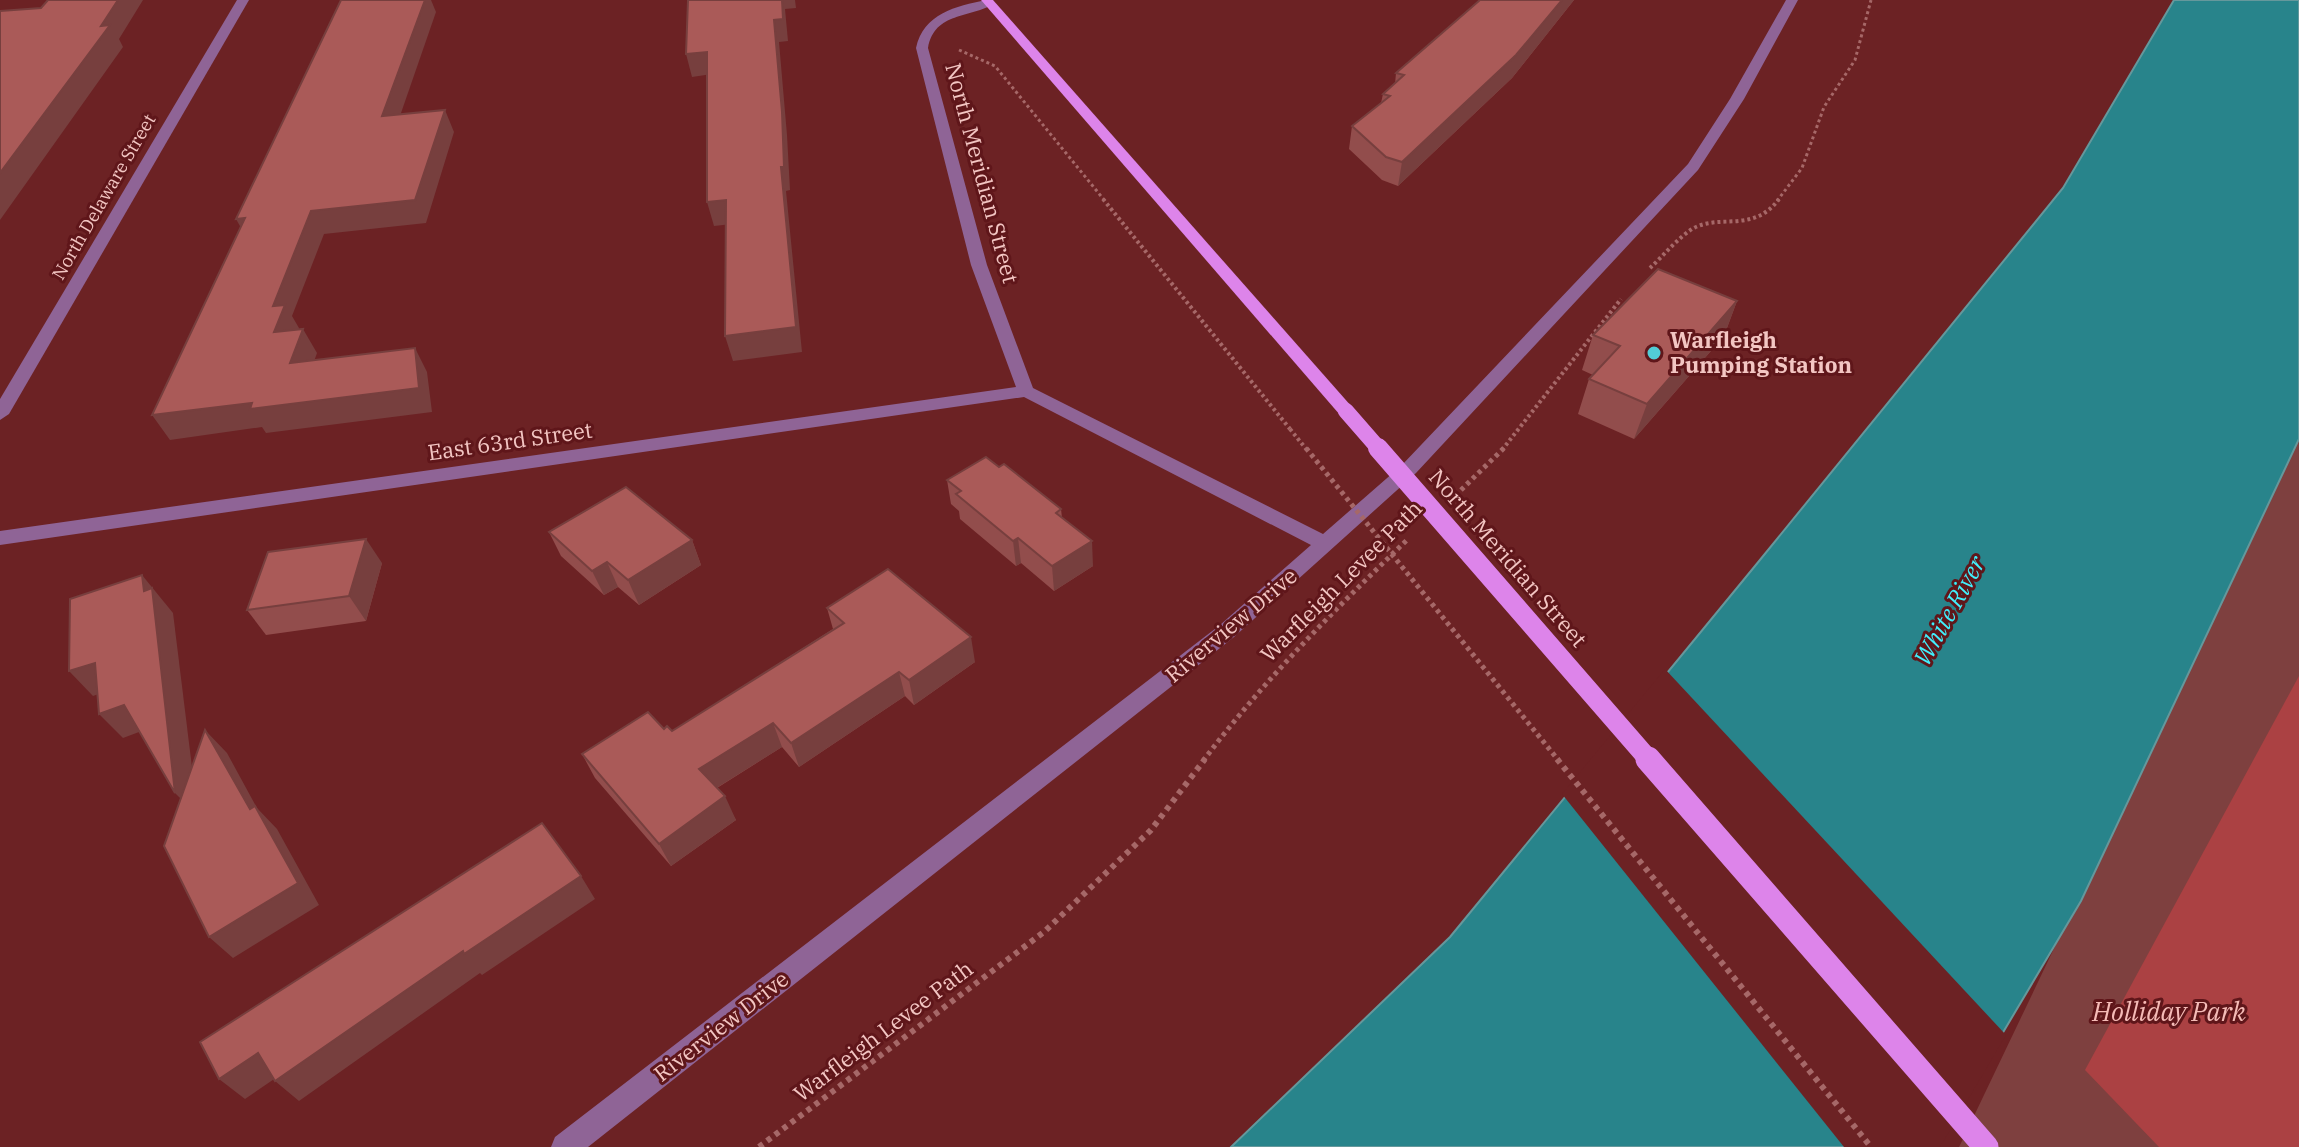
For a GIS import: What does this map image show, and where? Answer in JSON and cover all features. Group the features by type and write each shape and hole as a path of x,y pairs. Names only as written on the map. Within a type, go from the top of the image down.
{"main road":[{"name":"North Meridian Street","path":"988,2 1986,1147"}],"street":[{"name":"North Delaware Street","path":"0,414 243,0"},
{"name":"Riverview Drive","path":"565,1147 1161,684 1409,469 1693,167 1737,99 1792,0"},
{"name":"North Meridian Street","path":"988,2 942,17 924,35 922,48 954,186 973,251 999,329 1026,391"},
{"path":"1026,391 1326,544"},
{"name":"East 63rd Street","path":"0,538 1026,391"}],"path":[{"path":"1644,273 1694,228 1740,222 1769,212 1802,168 1824,107 1855,60 1871,0"},
{"path":"954,48 995,66 1871,1147"},
{"path":"1456,494 1501,452 1624,295"},
{"name":"Warfleigh Levee Path","path":"759,1147 1054,922 1151,830 1250,699 1322,621 1411,537"}],"green space":[{"name":"Holliday Park","path":"2299,436 2299,1147 1959,1147 1962,1141"},
{"path":"2299,676 2299,1147 2159,1147 2085,1070"}],"water":[{"name":"White River","path":"2174,0 2299,0 2299,439 2081,901 1935,1147 1231,1147 1450,937 2063,188"}],"pier":[{"path":"1665,669 2006,1035 1940,1147 1844,1147 1562,794"}],"building":[{"path":"48,0 118,0 101,26 110,25 0,173 0,11 41,8"},
{"path":"341,0 425,0 382,116 445,110 415,200 311,211 273,306 285,305 274,332 303,329 290,363 415,348 419,388 250,409 252,403 152,415 245,218 236,219"},
{"path":"688,0 782,0 783,19 774,20 782,112 784,167 781,167 796,327 725,336 726,200 707,202 707,52 686,54"},
{"path":"1480,0 1562,0 1516,55 1402,162 1386,157 1352,126 1390,96 1383,94 1404,75 1396,73"},
{"name":"Warfleigh Pumping Station","path":"1658,269 1737,301 1647,404 1589,379 1620,346 1593,335"},
{"path":"986,457 999,467 1004,464 1061,509 1056,513 1092,541 1052,566 1018,538 1013,541 956,494 961,491 947,480"},
{"path":"626,487 692,540 628,580 607,562 592,571 549,532"},
{"path":"366,539 349,596 247,610 268,552"},
{"path":"888,569 971,637 909,680 899,672 791,743 773,723 699,769 725,796 659,844 582,754 648,712 664,729 667,726 672,731 844,623 827,608"},
{"path":"142,575 144,591 152,588 175,793 124,705 99,714 95,663 69,671 70,599"},
{"path":"205,730 250,809 255,806 298,883 209,937 164,846"},
{"path":"542,823 581,876 464,954 463,951 275,1081 258,1053 219,1079 200,1042"}],"place":[{"name":"Warfleigh Pumping Station","path":"1654,353"}]}
